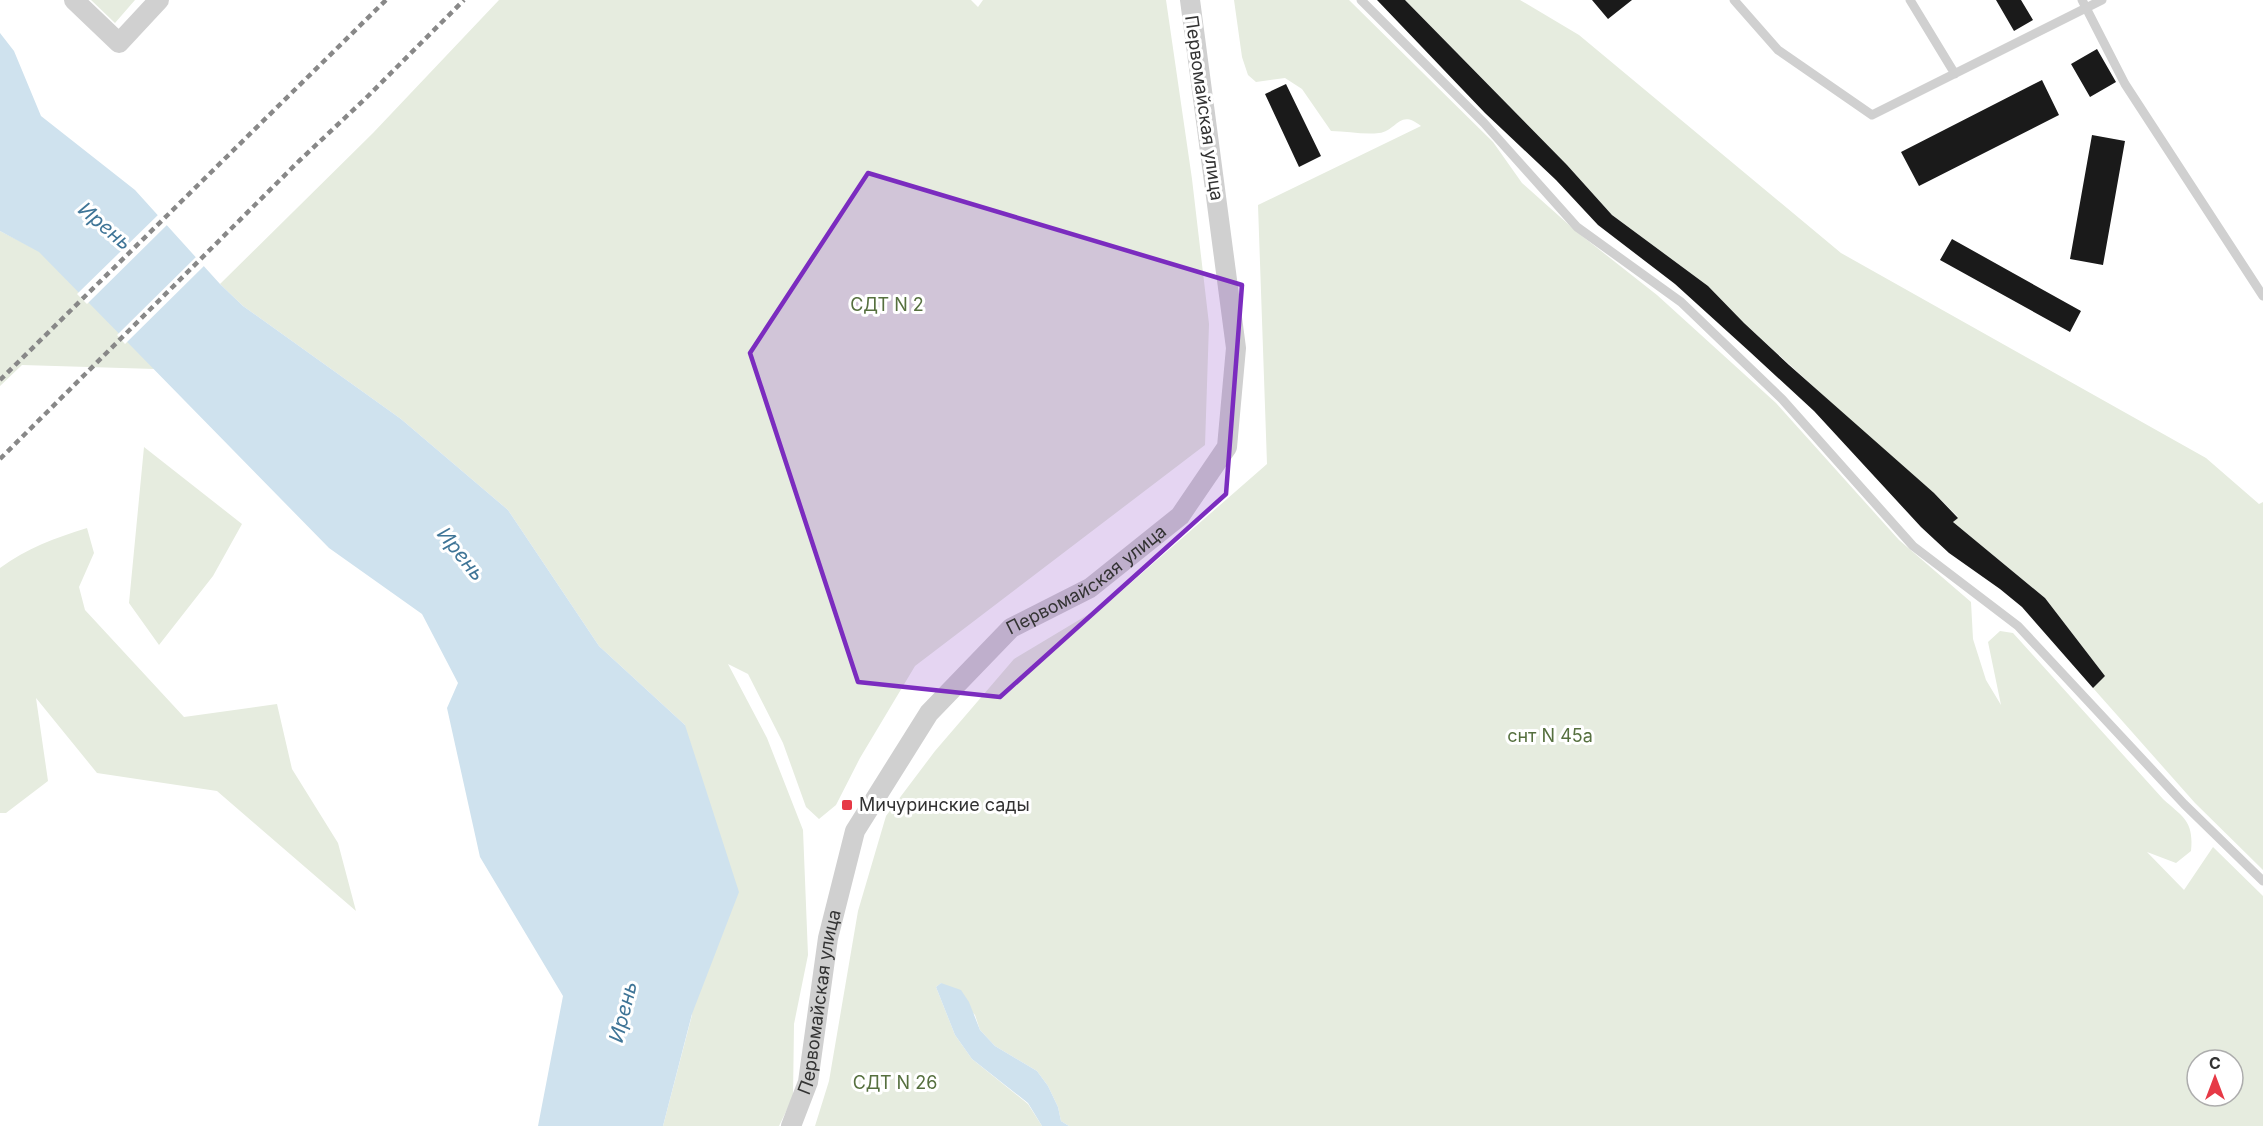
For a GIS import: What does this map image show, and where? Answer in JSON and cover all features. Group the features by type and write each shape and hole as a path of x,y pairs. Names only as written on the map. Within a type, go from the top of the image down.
{"street":[{"path":"74,0 119,43 159,0"},
{"name":"Первомайская улица","path":"791,1126 808,1082 828,938 855,831 929,712 1011,628 1090,588 1180,516 1227,447 1236,348 1190,0"}],"lane":[{"path":"1360,0 1484,123 1577,227 1681,302 1782,399 1912,546 2018,626 2184,804 2263,881"},
{"path":"1734,0 1778,50 1872,115 1955,74 2085,4 2102,0"},
{"path":"1911,0 1955,74"},
{"path":"2085,4 2125,84 2263,296"}],"highlighted area":[{"path":"868,173 1242,285 1226,494 1000,697 858,682 750,353"}],"green space":[{"path":"91,0 135,0 115,23"},
{"name":"СДТ N 2","path":"499,0 971,0 978,7 983,0 1166,0 1192,179 1209,324 1205,445 915,666 860,758 836,805 819,819 806,807 783,743 748,674 728,664 767,738 803,830 808,955 794,1024 793,1097 779,1126 663,1126 692,1015 685,725 599,646 508,510 401,419 243,306 220,284 373,133"},
{"name":"снт N 45а","path":"1234,0 1349,0 1493,142 1522,183 1577,232 1657,295 1776,403 1899,540 1971,602 1973,639 1986,680 2001,705 1988,642 2000,631 2013,633 2163,799 2186,820 2191,833 2191,851 2176,863 2147,852 2184,890 2213,847 2263,896 2263,1126 1069,1126 1061,1121 1058,1107 1048,1086 1037,1071 995,1046 980,1030 975,1015 941,983 936,987 955,1035 972,1059 1028,1104 1042,1126 815,1126 829,1081 858,911 886,816 935,751 1014,659 1109,602 1267,464 1258,205 1421,126 1408,119 1379,133 1331,131 1302,89 1285,78 1256,82 1248,75 1242,57"},
{"path":"1405,0 1520,0 1579,35 1841,253 2206,458 2259,504 2263,502 2263,870 2195,803 2093,688 2105,676 2045,598 1953,522 1958,517 1934,493 1874,442 1744,323 1708,286 1612,215 1567,165"},
{"path":"0,231 39,251 155,369 22,365 0,386"},
{"path":"144,447 242,524 213,576 159,645 129,603"},
{"path":"87,528 94,553 79,587 85,610 184,717 277,704 292,769 338,843 356,911 217,791 97,773 36,698 48,781 6,813 0,813 0,568 42,544"}],"water":[{"name":"Ирень","path":"0,33 14,51 41,116 135,190 220,284 243,306 401,419 508,510 599,646 685,725 739,892 692,1014 663,1126 538,1126 563,996 480,857 447,708 458,683 422,614 329,548 39,252 0,231"},
{"path":"941,983 961,990 969,1002 980,1030 995,1046 1037,1071 1048,1086 1058,1107 1061,1121 1069,1126 1042,1126 1028,1103 972,1059 955,1035 936,987"}],"pier":[{"path":"160,213 169,223 87,304 77,294"},
{"path":"198,255 206,264 125,344 117,335"}],"building":[{"path":"1377,0 1405,0 1567,165 1612,215 1708,286 1789,365 1934,493 1958,518 1953,522 2045,598 2105,676 2093,688 2022,607 1949,553 1921,527 1814,411 1675,284 1598,225 1556,180 1485,113"},
{"path":"1592,0 1632,0 1608,19"},
{"path":"1996,0 2021,0 2033,20 2014,31"},
{"path":"2097,49 2116,82 2090,97 2071,64"},
{"path":"2042,80 2059,115 1919,186 1901,152"},
{"path":"1286,84 1321,156 1299,167 1265,94"},
{"path":"2092,135 2125,141 2103,265 2070,259"},
{"path":"1952,239 2081,311 2070,332 1940,260"}],"railway":[{"path":"0,380 386,0"},
{"path":"0,459 464,0"}],"place":[{"name":"Мичуринские сады","path":"847,805"}],"park label":[{"name":"СДТ N 26","path":"895,1083"}]}
